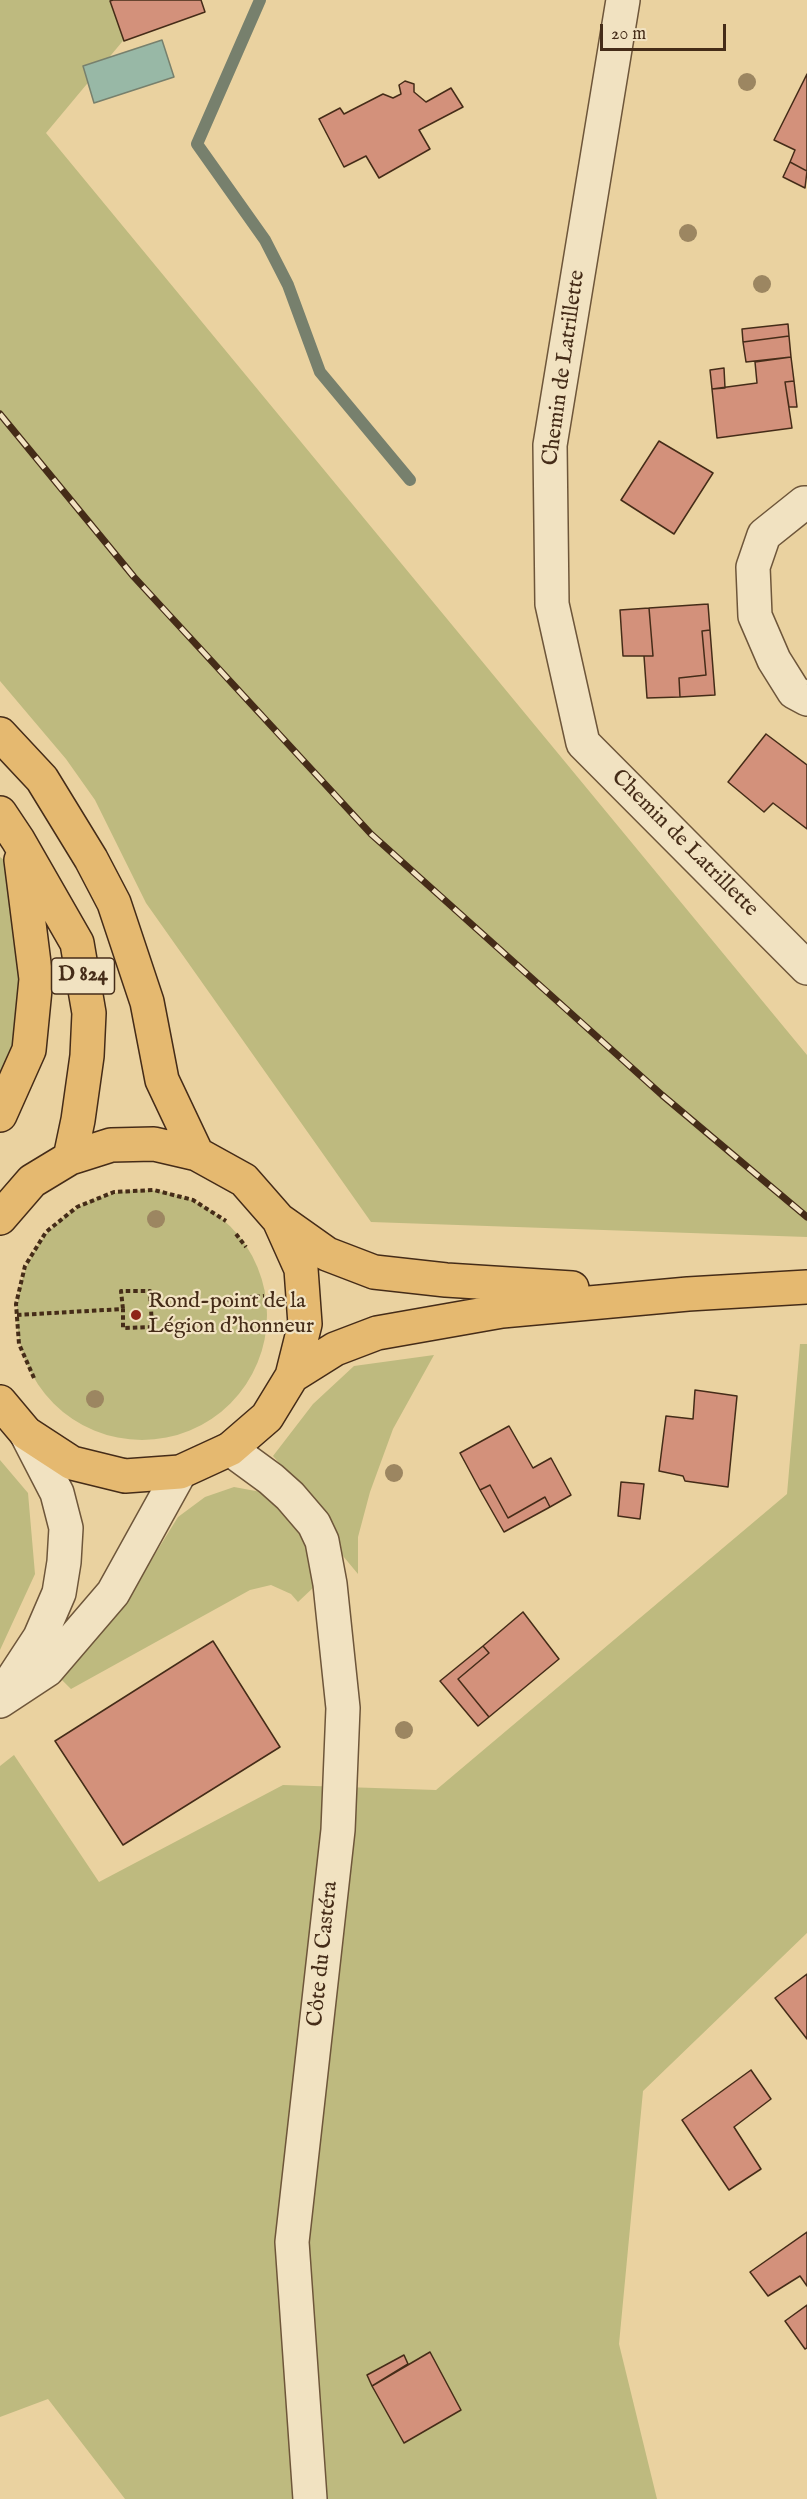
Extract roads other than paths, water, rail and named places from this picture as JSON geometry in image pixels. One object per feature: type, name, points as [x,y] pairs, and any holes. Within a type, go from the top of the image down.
[{"type":"main road","points":[[0,734],[42,779],[86,850],[114,903],[147,1002],[162,1080],[197,1154]]},
{"type":"main road","name":"D 824","points":[[0,813],[77,943],[89,1013],[87,1056],[78,1120],[69,1158]]},
{"type":"main road","name":"D 824","points":[[0,1115],[29,1050],[36,979],[18,840]]},
{"type":"main road","points":[[0,1218],[32,1181],[69,1158],[111,1145],[154,1144],[197,1154],[243,1180],[279,1220],[327,1254],[374,1272],[506,1285],[688,1294]]},
{"type":"main road","points":[[0,1402],[26,1433],[72,1463],[125,1476],[180,1472],[230,1449],[267,1417],[292,1376],[305,1324],[301,1269],[279,1220]]},
{"type":"main road","points":[[292,1376],[336,1349],[377,1333],[502,1311],[688,1294],[807,1287]]},
{"type":"street","name":"Chemin de Latrillette","points":[[623,0],[550,445],[552,604],[584,743],[807,968]]},
{"type":"street","points":[[807,503],[764,535],[753,567],[755,616],[774,660],[794,692],[807,699]]},
{"type":"street","points":[[0,1700],[40,1636],[59,1593],[64,1562],[66,1528],[57,1492],[26,1433]]},
{"type":"street","name":"Côte du Castéra","points":[[230,1449],[290,1496],[314,1524],[322,1541],[330,1584],[342,1708],[338,1830],[292,2242],[310,2499]]},
{"type":"street","points":[[0,1700],[47,1670],[113,1593],[180,1472]]},
{"type":"waterway","points":[[260,0],[197,144],[265,240],[288,285],[320,372],[410,480]]},
{"type":"railway","points":[[0,414],[134,577],[371,834],[662,1095],[807,1217]]},
{"type":"place","name":"Rond-point de la Légion d'honneur","points":[[136,1315]]}]
